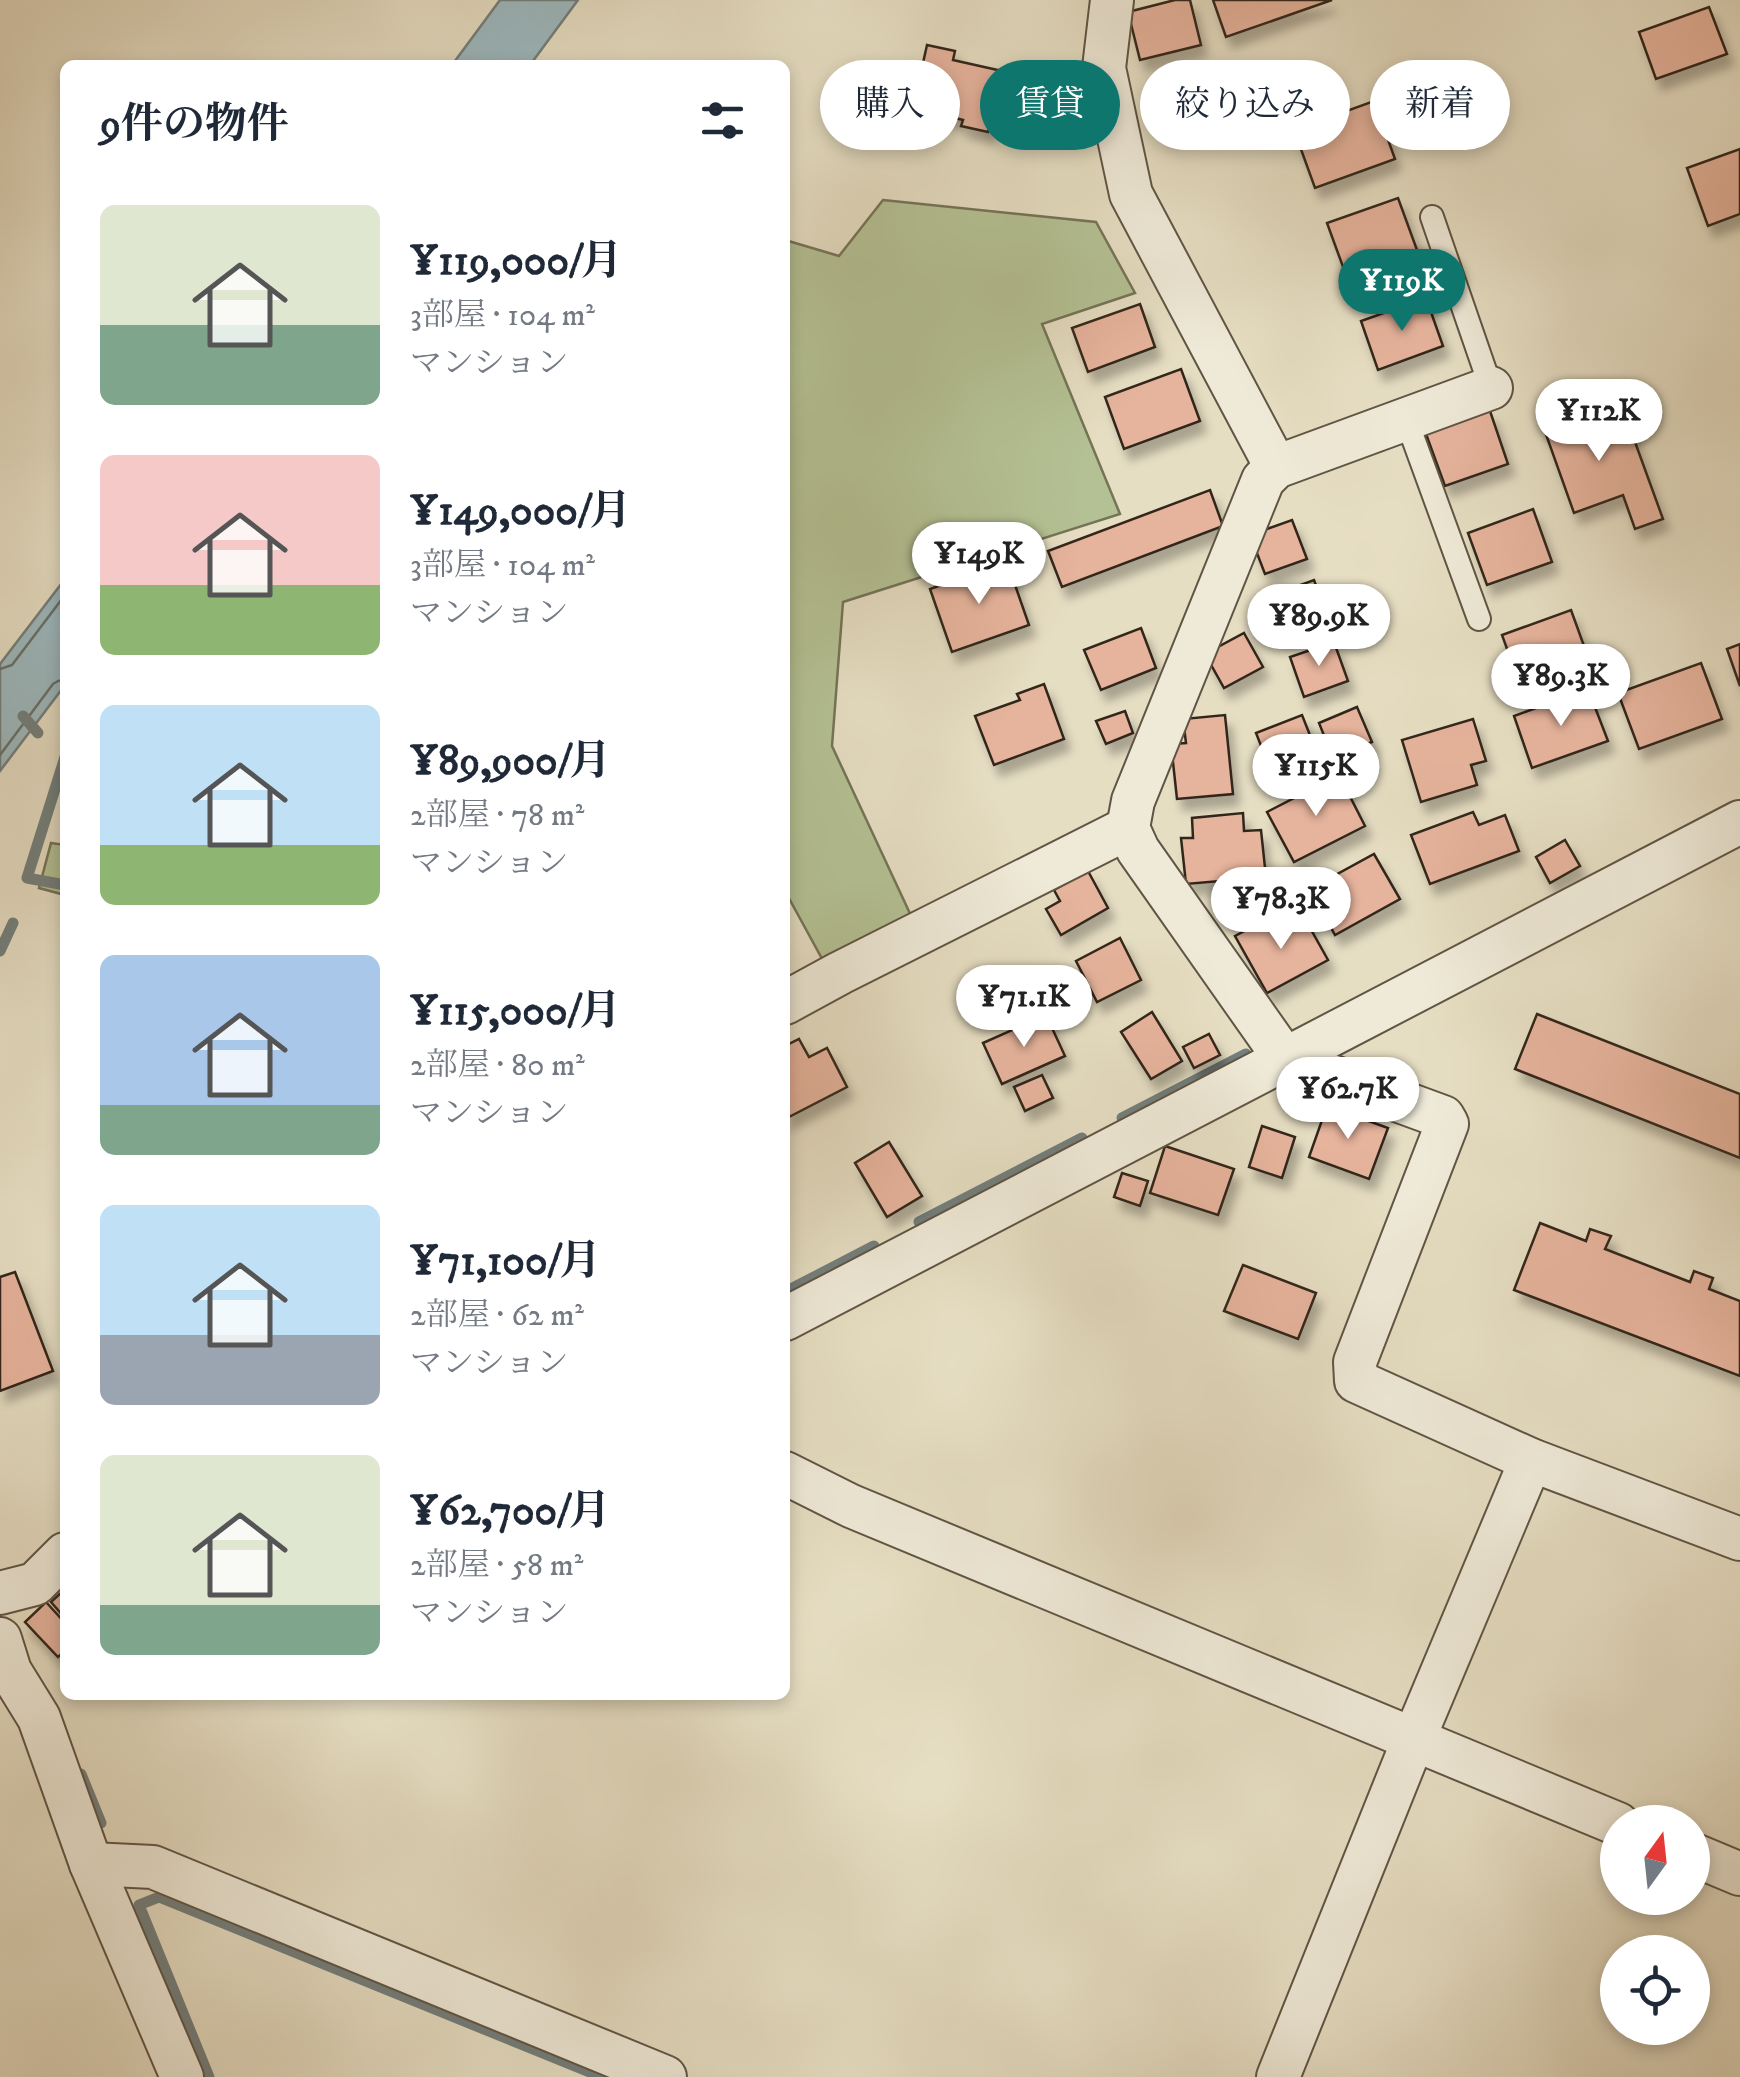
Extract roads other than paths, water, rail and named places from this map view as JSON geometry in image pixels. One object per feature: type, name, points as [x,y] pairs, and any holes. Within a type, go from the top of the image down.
[{"type":"street","points":[[1112,0],[1104,68],[1131,194],[1276,467]]},
{"type":"street","points":[[1491,388],[1276,467],[1263,480],[1133,801],[1128,828],[1138,850],[1286,1060],[1444,1117],[1447,1124],[1356,1362],[1356,1380],[1531,1460],[1740,1539]]},
{"type":"street","points":[[790,1316],[1740,822]]},
{"type":"street","points":[[790,1000],[1128,828]]},
{"type":"street","points":[[1278,2077],[1531,1460]]},
{"type":"street","points":[[790,1476],[850,1506],[1600,1817]]},
{"type":"street","points":[[0,1593],[34,1584],[60,1559]]},
{"type":"street","points":[[0,1639],[10,1671],[52,1706],[91,1864],[182,2077]]},
{"type":"street","points":[[1710,1862],[1740,1874]]},
{"type":"street","points":[[91,1864],[152,1867],[665,2077]]},
{"type":"lane","points":[[1432,217],[1491,388]]},
{"type":"lane","points":[[1406,419],[1478,619]]},
{"type":"water","points":[[500,0],[578,0],[534,60],[456,60]]},
{"type":"water","points":[[60,586],[60,692],[0,771],[0,664]]},
{"type":"waterway","points":[[23,716],[38,733]]},
{"type":"waterway","points":[[60,773],[27,878],[60,884]]},
{"type":"waterway","points":[[0,951],[13,923]]},
{"type":"waterway","points":[[1122,1118],[1246,1054]]},
{"type":"waterway","points":[[919,1222],[1082,1138]]},
{"type":"waterway","points":[[790,1289],[874,1246]]},
{"type":"waterway","points":[[81,1774],[101,1823]]},
{"type":"waterway","points":[[209,2077],[139,1905],[159,1897],[602,2077]]}]
